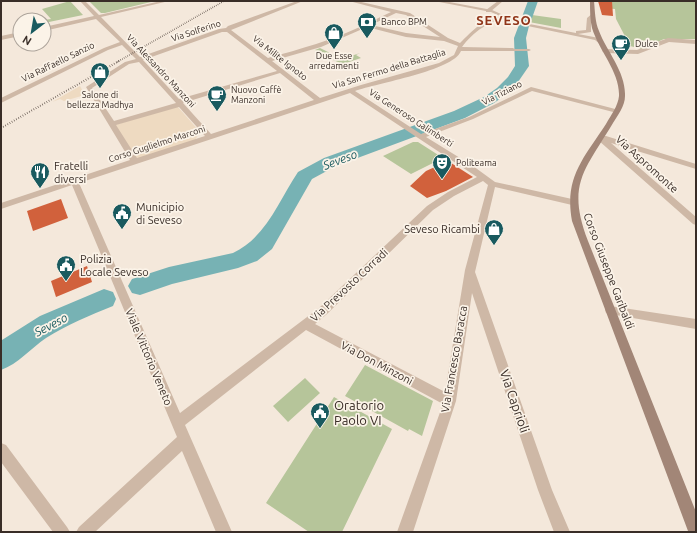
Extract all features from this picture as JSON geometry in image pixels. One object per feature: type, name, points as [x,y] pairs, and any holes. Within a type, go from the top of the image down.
[{"type":"main road","name":"Corso Giuseppe Garibaldi","points":[[592,1],[594,26],[621,89],[622,96],[617,111],[601,138],[584,162],[576,181],[572,202],[578,228],[696,531]]},
{"type":"street","name":"Via Alessandro Manzoni","points":[[82,1],[210,137]]},
{"type":"street","points":[[52,27],[166,1]]},
{"type":"street","name":"Via Solferino","points":[[112,124],[89,86],[127,64],[221,30],[228,30],[230,27],[301,1]]},
{"type":"street","points":[[351,1],[394,9],[412,16],[448,40]]},
{"type":"street","points":[[436,1],[488,10],[524,23]]},
{"type":"street","points":[[488,10],[501,1]]},
{"type":"street","points":[[268,60],[319,46],[345,36],[394,9]]},
{"type":"street","points":[[492,21],[498,14],[495,12]]},
{"type":"street","points":[[585,34],[589,30],[589,18],[593,14]]},
{"type":"street","points":[[492,21],[508,18]]},
{"type":"street","points":[[492,21],[524,23],[585,34],[594,37],[601,43],[638,52],[668,40],[696,42]]},
{"type":"street","name":"Via San Fermo della Battaglia","points":[[320,101],[350,90],[445,62],[456,56],[462,45],[485,24],[492,21]]},
{"type":"street","points":[[364,25],[406,35],[448,40],[462,45],[529,50]]},
{"type":"street","name":"Via Milite Ignoto","points":[[228,30],[320,101]]},
{"type":"street","points":[[1,38],[12,36]]},
{"type":"street","name":"Via Raffaello Sanzio","points":[[1,101],[106,48],[123,43]]},
{"type":"street","points":[[135,162],[112,124],[282,71]]},
{"type":"street","name":"Via Tiziano","points":[[418,136],[471,118],[531,89],[617,111]]},
{"type":"street","name":"Via Generoso Galimberti","points":[[350,90],[418,136],[470,167],[482,178],[492,184],[572,202]]},
{"type":"street","name":"Corso Guglielmo Marconi","points":[[1,206],[320,101]]},
{"type":"street","points":[[601,138],[696,167]]},
{"type":"street","name":"Via Aspromonte","points":[[601,138],[696,222]]},
{"type":"street","name":"Via Prevosto Corradi","points":[[178,422],[335,300],[430,208],[451,194],[482,178]]},
{"type":"street","name":"Viale Vittorio Veneto","points":[[75,182],[224,532]]},
{"type":"street","name":"Via Francesco Baracca","points":[[405,532],[450,401],[470,270],[492,184]]},
{"type":"street","name":"Via Caprioli","points":[[470,270],[562,532]]},
{"type":"street","points":[[610,310],[696,324]]},
{"type":"street","name":"Via Don Minzoni","points":[[305,324],[450,401]]},
{"type":"street","points":[[84,532],[185,439]]},
{"type":"street","points":[[1,450],[62,532]]},
{"type":"green space","points":[[70,1],[83,15],[52,21],[52,12],[45,12],[42,9]]},
{"type":"green space","points":[[89,1],[149,1],[151,2],[101,13]]},
{"type":"green space","points":[[612,1],[696,1],[696,39],[664,39],[642,49],[630,46],[616,19],[615,9],[600,8]]},
{"type":"green space","points":[[532,15],[561,19],[561,28],[529,22]]},
{"type":"green space","points":[[320,48],[342,59],[360,53],[356,55],[361,58],[343,64],[333,60],[336,58],[315,50]]},
{"type":"green space","points":[[413,142],[418,142],[443,158],[411,174],[383,156]]},
{"type":"green space","points":[[365,365],[433,401],[422,436],[409,429],[408,431],[345,396]]},
{"type":"green space","points":[[305,378],[320,393],[288,422],[273,406]]},
{"type":"green space","points":[[334,397],[392,429],[342,532],[309,532],[266,503]]},
{"type":"shaded area","points":[[80,86],[85,95],[64,101],[60,99],[52,102]]},
{"type":"shaded area","points":[[177,106],[200,132],[195,140],[137,159],[115,125]]},
{"type":"building","points":[[598,1],[612,1],[613,16],[602,15]]},
{"type":"building","name":"Politeama","points":[[448,161],[473,177],[446,191],[427,198],[410,186],[426,171]]},
{"type":"building","points":[[61,199],[68,218],[33,231],[27,211]]},
{"type":"building","points":[[87,266],[92,282],[56,297],[51,281]]},
{"type":"waterway","name":"Seveso","points":[[525,21],[533,1]]},
{"type":"waterway","name":"Seveso","points":[[140,286],[169,276],[238,260],[249,255],[264,243],[305,176],[310,172],[330,162],[460,115],[489,100],[502,91],[522,66],[520,38],[523,26]]},
{"type":"waterway","name":"Seveso","points":[[1,358],[36,331],[63,316],[104,299]]},
{"type":"railway","points":[[117,62],[224,1]]},
{"type":"railway","points":[[1,128],[119,61]]},
{"type":"place","name":"Banco BPM","points":[[367,39]]},
{"type":"place","name":"Due Esse arredamenti","points":[[334,50]]},
{"type":"place","name":"Dulce","points":[[621,61]]},
{"type":"place","name":"Salone di bellezza Madhya","points":[[100,89]]},
{"type":"place","name":"Nuovo Caffè Manzoni","points":[[217,112]]},
{"type":"place","name":"Politeama","points":[[442,180]]},
{"type":"place","name":"Fratelli diversi","points":[[40,189]]},
{"type":"place","name":"Municipio di Seveso","points":[[122,230]]},
{"type":"place","name":"Seveso Ricambi","points":[[494,246]]},
{"type":"place","name":"Polizia Locale Seveso","points":[[66,282]]},
{"type":"place","name":"Oratorio Paolo VI","points":[[320,429]]},
{"type":"district","name":"SEVESO","points":[[504,20]]}]
